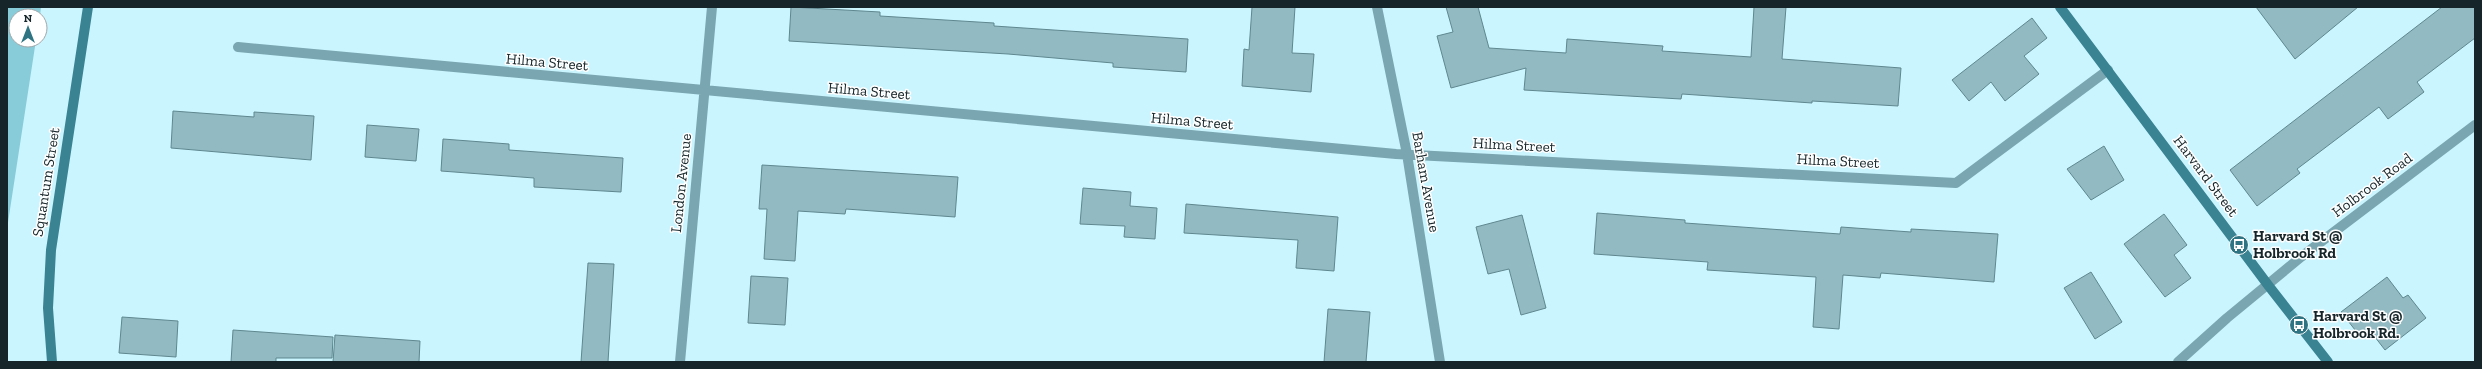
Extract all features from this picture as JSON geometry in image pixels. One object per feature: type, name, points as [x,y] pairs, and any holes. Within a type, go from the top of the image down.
[{"type":"street","name":"Squantum Street","points":[[52,362],[48,308],[51,250],[88,7]]},
{"type":"street","name":"London Avenue","points":[[680,362],[712,7]]},
{"type":"street","name":"Barham Avenue","points":[[1377,7],[1407,154],[1440,362]]},
{"type":"street","name":"Harvard Street","points":[[2060,7],[2268,285],[2328,362]]},
{"type":"street","name":"Hilma Street","points":[[238,47],[705,92],[1407,154],[1956,182],[2108,70]]},
{"type":"street","name":"Holbrook Road","points":[[2178,362],[2268,285],[2475,125]]},
{"type":"shaded area","points":[[7,7],[41,7],[8,8],[8,48],[35,48],[7,229]]},
{"type":"building","points":[[791,7],[880,12],[880,16],[994,23],[994,26],[1188,39],[1186,72],[1113,67],[1113,63],[1008,54],[789,41]]},
{"type":"building","points":[[1252,7],[1295,7],[1292,53],[1314,54],[1311,92],[1242,86],[1244,49],[1249,50]]},
{"type":"building","points":[[1446,7],[1478,7],[1489,48],[1566,53],[1567,39],[1663,46],[1662,51],[1751,57],[1754,7],[1786,7],[1782,59],[1901,68],[1898,106],[1812,101],[1812,103],[1682,94],[1681,99],[1524,90],[1526,68],[1451,88],[1437,36],[1453,32]]},
{"type":"building","points":[[2256,7],[2358,7],[2295,59]]},
{"type":"building","points":[[2442,7],[2475,7],[2475,38],[2417,82],[2424,92],[2388,119],[2379,107],[2297,169],[2300,173],[2257,206],[2230,170]]},
{"type":"building","points":[[2032,18],[2047,38],[2024,56],[2039,74],[2005,101],[1991,82],[1969,101],[1952,80]]},
{"type":"building","points":[[173,111],[254,117],[254,112],[314,116],[311,160],[171,148]]},
{"type":"building","points":[[367,125],[419,129],[416,161],[365,157]]},
{"type":"building","points":[[443,139],[509,144],[509,150],[623,158],[621,192],[534,187],[534,178],[441,171]]},
{"type":"building","points":[[2104,146],[2124,180],[2091,200],[2067,169]]},
{"type":"building","points":[[762,165],[958,177],[955,217],[846,209],[845,214],[798,211],[795,261],[764,259],[767,209],[759,209]]},
{"type":"building","points":[[1083,188],[1131,192],[1130,206],[1157,208],[1155,239],[1124,237],[1125,226],[1080,224]]},
{"type":"building","points":[[1186,204],[1338,217],[1334,271],[1296,268],[1298,240],[1184,233]]},
{"type":"building","points":[[1597,213],[1685,220],[1685,223],[1840,234],[1841,227],[1911,232],[1911,229],[1998,234],[1994,282],[1881,273],[1880,278],[1843,275],[1839,329],[1813,327],[1816,277],[1707,270],[1708,262],[1594,254]]},
{"type":"building","points":[[2164,214],[2187,245],[2174,255],[2191,278],[2165,297],[2124,244]]},
{"type":"building","points":[[1522,215],[1546,308],[1521,315],[1509,269],[1488,274],[1476,227]]},
{"type":"building","points":[[588,263],[614,264],[608,362],[581,362]]},
{"type":"building","points":[[2091,272],[2122,322],[2095,339],[2064,288]]},
{"type":"building","points":[[751,276],[788,278],[785,325],[748,323]]},
{"type":"building","points":[[2387,277],[2403,298],[2408,295],[2426,318],[2385,350],[2368,328],[2359,335],[2341,312]]},
{"type":"building","points":[[1328,309],[1370,312],[1366,362],[1324,362]]},
{"type":"building","points":[[122,317],[178,321],[176,357],[119,353]]},
{"type":"building","points":[[233,330],[333,337],[332,358],[276,358],[276,362],[231,362]]},
{"type":"building","points":[[335,335],[420,341],[419,362],[333,362]]},
{"type":"place","name":"Harvard St @ Holbrook Rd","points":[[2239,245]]},
{"type":"place","name":"Harvard St @ Holbrook Rd.","points":[[2299,325]]}]
